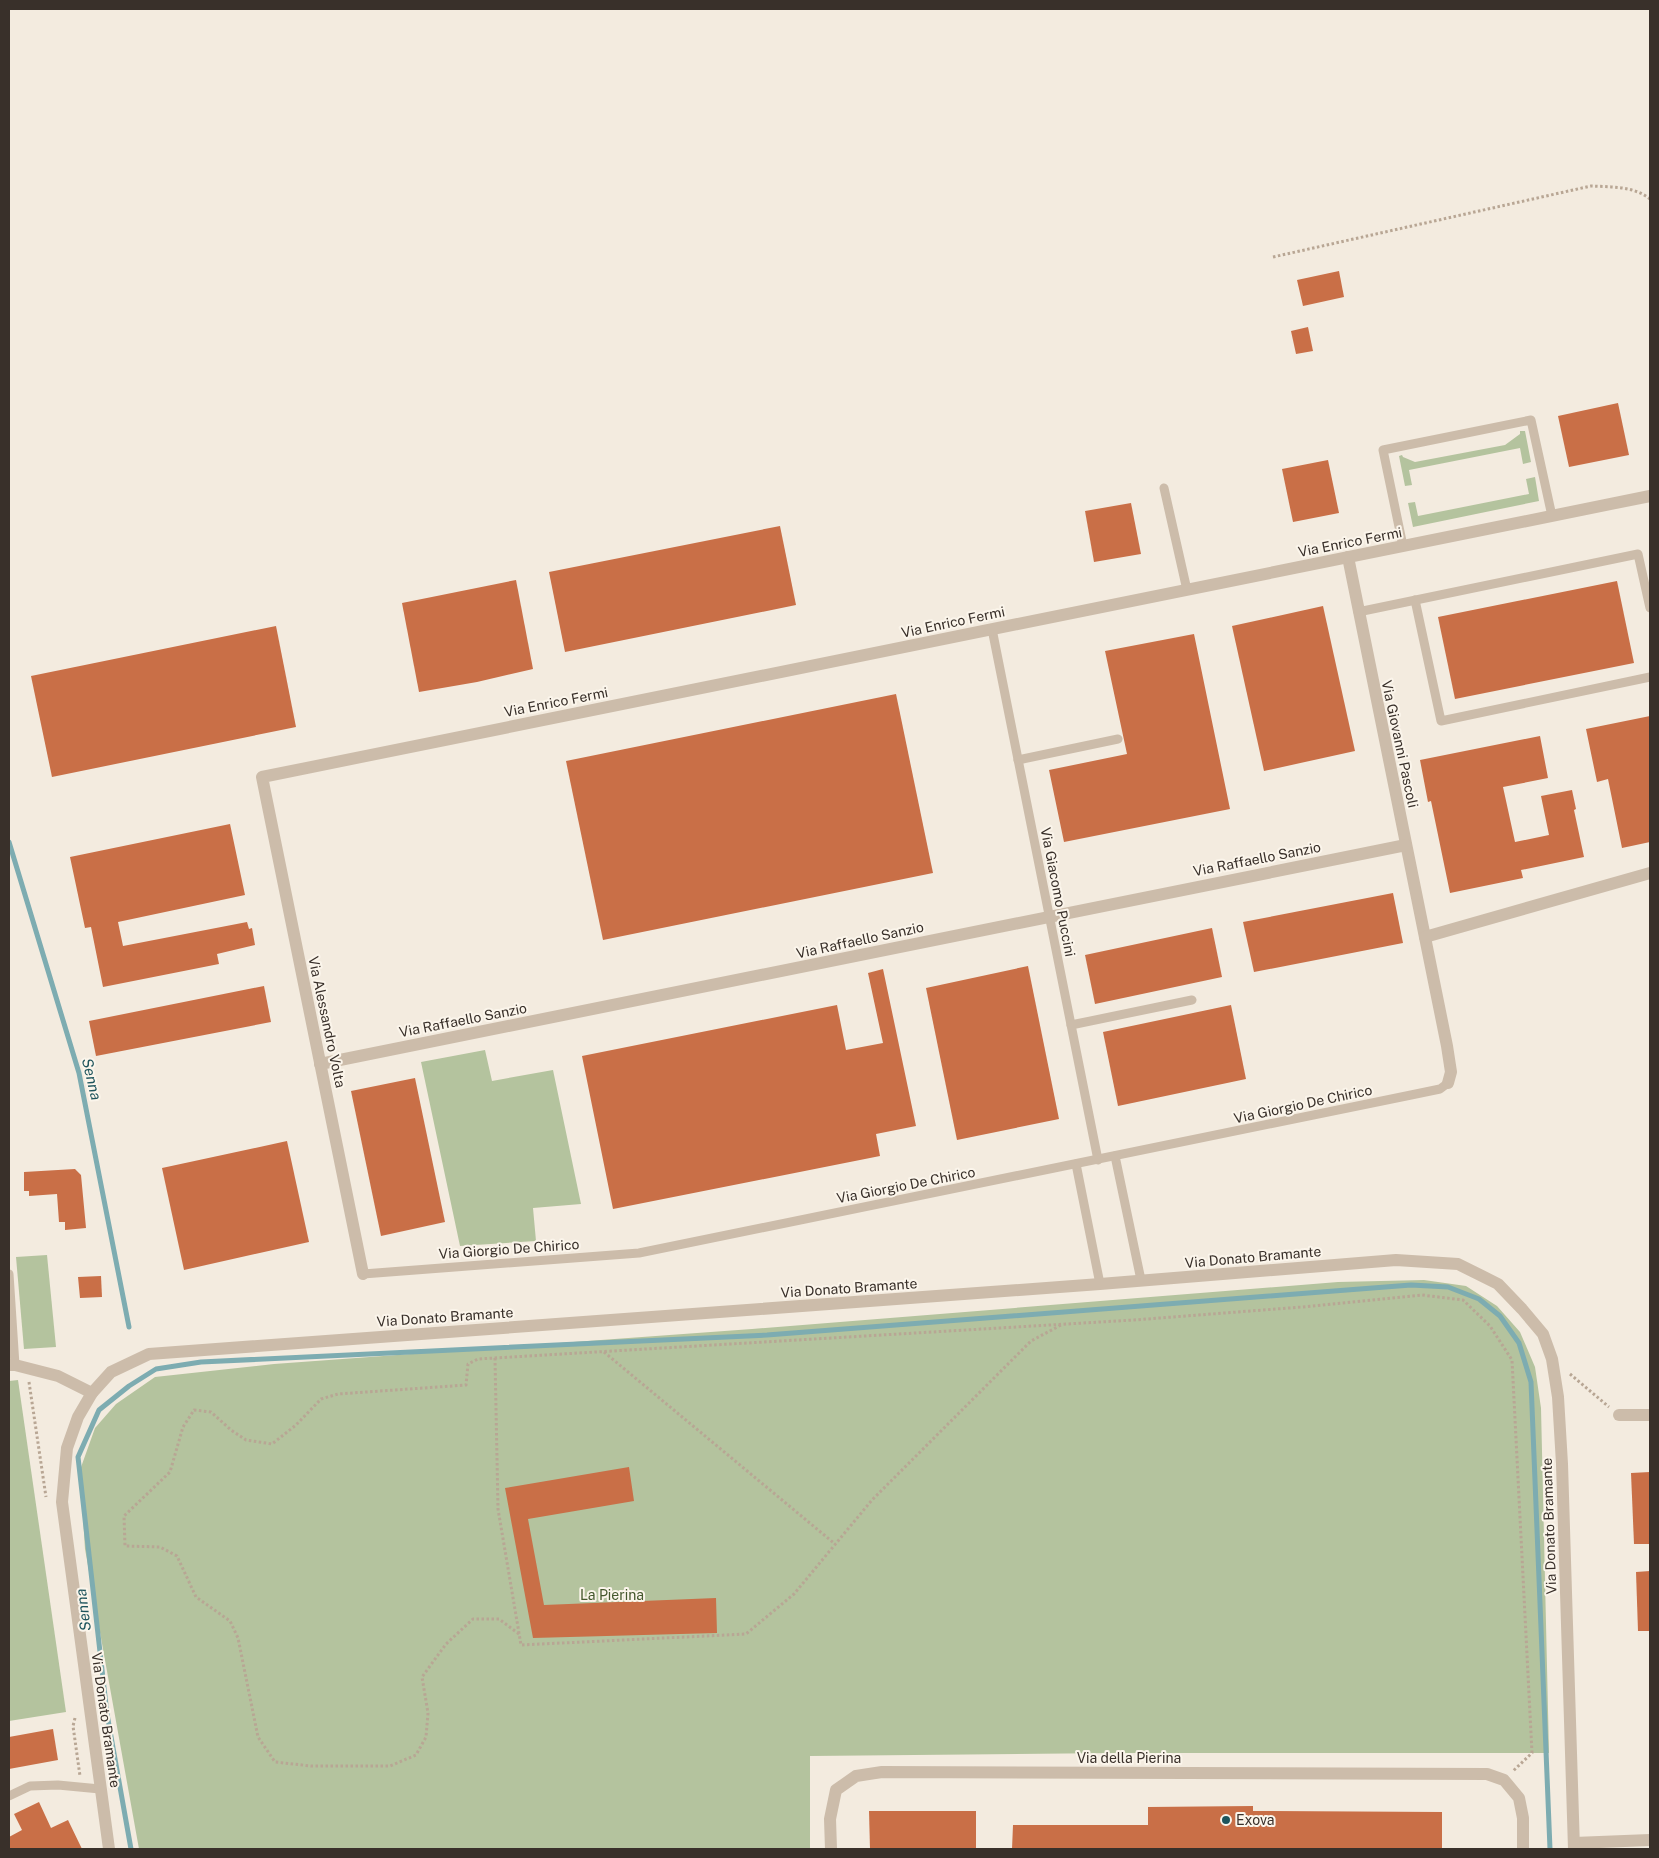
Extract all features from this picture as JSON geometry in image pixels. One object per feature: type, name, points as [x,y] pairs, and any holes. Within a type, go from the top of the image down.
[{"type":"street","name":"Via Enrico Fermi","points":[[262,777],[1650,496]]},
{"type":"street","name":"Via Giovanni Pascoli","points":[[1348,557],[1447,1046],[1450,1072],[1448,1083]]},
{"type":"street","name":"Via Alessandro Volta","points":[[262,777],[363,1274]]},
{"type":"street","name":"Via Raffaello Sanzio","points":[[320,1064],[1406,845]]},
{"type":"street","points":[[1425,937],[1650,873]]},
{"type":"street","name":"Via Donato Bramante","points":[[109,1849],[62,1502],[67,1448],[78,1417],[92,1393],[111,1372],[149,1354],[1100,1284],[1396,1260],[1458,1264],[1498,1284],[1543,1334],[1552,1359],[1558,1396],[1562,1464],[1574,1846]]},
{"type":"street","points":[[12,1365],[58,1376],[92,1393]]},
{"type":"street","points":[[1619,1415],[1650,1414]]},
{"type":"street","name":"Via della Pierina","points":[[831,1849],[830,1819],[836,1790],[856,1776],[882,1772],[1487,1774],[1504,1780]]},
{"type":"street","points":[[1504,1780],[1519,1798],[1523,1818],[1523,1849]]},
{"type":"street","points":[[1574,1846],[1650,1840]]},
{"type":"lane","points":[[1403,546],[1383,450],[1531,420],[1552,516]]},
{"type":"lane","points":[[1164,488],[1187,590]]},
{"type":"lane","points":[[1358,612],[1638,554],[1650,608]]},
{"type":"lane","points":[[1415,600],[1441,721],[1650,677]]},
{"type":"lane","name":"Via Giacomo Puccini","points":[[992,629],[1098,1160]]},
{"type":"lane","points":[[1018,760],[1118,739]]},
{"type":"lane","points":[[1071,1025],[1192,1000]]},
{"type":"lane","name":"Via Giorgio De Chirico","points":[[363,1274],[639,1253],[1440,1089],[1448,1083]]},
{"type":"lane","points":[[1115,1156],[1140,1280]]},
{"type":"lane","points":[[1076,1164],[1100,1284]]},
{"type":"lane","points":[[9,1274],[12,1365]]},
{"type":"lane","points":[[9,1796],[30,1786],[58,1785],[100,1788]]},
{"type":"path","points":[[1273,257],[1591,186],[1620,188],[1641,193],[1650,199]]},
{"type":"path","points":[[519,1634],[499,1620],[472,1619],[446,1644],[422,1677],[428,1713],[426,1737],[416,1755],[390,1766],[311,1766],[275,1762],[258,1737],[238,1638],[230,1621],[196,1597],[177,1556],[160,1547],[126,1546],[124,1516],[170,1472],[183,1427],[194,1410],[211,1412],[230,1430],[246,1440],[272,1444],[296,1425],[321,1400],[338,1394],[466,1384],[468,1364],[478,1359],[1302,1308],[1422,1294],[1463,1300],[1490,1326],[1512,1360],[1532,1753],[1504,1780]]},
{"type":"path","points":[[496,1358],[498,1509],[521,1645],[746,1634],[794,1594],[872,1500],[1031,1341],[1062,1324]]},
{"type":"path","points":[[604,1352],[835,1544]]},
{"type":"path","points":[[1552,1359],[1619,1415]]},
{"type":"green space","points":[[1520,431],[1525,431],[1531,462],[1523,464],[1520,448],[1409,470],[1412,485],[1405,486],[1399,456],[1402,455],[1415,462],[1505,445],[1520,434]]},
{"type":"green space","points":[[1535,477],[1539,501],[1413,527],[1408,503],[1415,502],[1418,516],[1529,494],[1526,479]]},
{"type":"green space","points":[[485,1050],[492,1081],[553,1070],[581,1204],[533,1208],[536,1241],[460,1246],[421,1062]]},
{"type":"green space","points":[[47,1255],[56,1347],[24,1349],[16,1257]]},
{"type":"green space","name":"La Pierina","points":[[1424,1280],[1466,1286],[1497,1306],[1520,1332],[1535,1367],[1541,1408],[1549,1753],[1115,1753],[810,1756],[810,1849],[139,1849],[85,1549],[80,1470],[95,1428],[116,1404],[155,1377],[274,1364],[752,1329],[1338,1282]]},
{"type":"green space","points":[[18,1380],[66,1712],[9,1721],[9,1381]]},
{"type":"building","points":[[1339,271],[1344,297],[1303,306],[1297,280]]},
{"type":"building","points":[[1308,327],[1313,351],[1296,354],[1291,331]]},
{"type":"building","points":[[1618,403],[1629,455],[1569,467],[1558,416]]},
{"type":"building","points":[[1328,460],[1339,513],[1293,522],[1282,469]]},
{"type":"building","points":[[1131,503],[1141,554],[1094,562],[1085,511]]},
{"type":"building","points":[[780,526],[796,605],[565,652],[549,572]]},
{"type":"building","points":[[516,580],[533,669],[477,682],[419,692],[402,603]]},
{"type":"building","points":[[1617,581],[1634,663],[1455,699],[1438,617]]},
{"type":"building","points":[[1323,606],[1355,751],[1264,771],[1232,626]]},
{"type":"building","points":[[276,626],[296,727],[52,777],[31,676]]},
{"type":"building","points":[[1194,634],[1230,809],[1064,842],[1049,770],[1127,754],[1105,651]]},
{"type":"building","points":[[896,694],[933,873],[603,940],[566,761]]},
{"type":"building","points":[[1650,716],[1650,842],[1622,848],[1608,779],[1597,782],[1586,729]]},
{"type":"building","points":[[1540,736],[1548,778],[1503,787],[1515,842],[1549,835],[1541,796],[1572,790],[1576,809],[1574,810],[1584,857],[1521,870],[1523,878],[1450,893],[1431,801],[1428,802],[1420,760]]},
{"type":"building","points":[[230,824],[245,895],[118,922],[123,946],[247,922],[249,929],[252,928],[255,945],[217,954],[219,964],[103,987],[91,927],[85,928],[70,857]]},
{"type":"building","points":[[1393,893],[1403,943],[1254,972],[1243,922]]},
{"type":"building","points":[[1212,928],[1222,977],[1095,1004],[1085,955]]},
{"type":"building","points":[[1028,966],[1059,1119],[957,1140],[926,988]]},
{"type":"building","points":[[883,969],[916,1126],[876,1134],[880,1156],[613,1209],[582,1056],[837,1005],[846,1050],[883,1043],[868,973]]},
{"type":"building","points":[[264,986],[271,1022],[96,1056],[89,1021]]},
{"type":"building","points":[[1231,1005],[1246,1079],[1118,1106],[1103,1032]]},
{"type":"building","points":[[415,1078],[445,1222],[381,1236],[351,1091]]},
{"type":"building","points":[[287,1141],[309,1242],[184,1270],[162,1168]]},
{"type":"building","points":[[75,1169],[81,1175],[86,1228],[65,1230],[65,1222],[59,1222],[57,1194],[29,1196],[29,1191],[24,1191],[24,1172]]},
{"type":"building","points":[[101,1276],[102,1297],[80,1298],[78,1277]]},
{"type":"building","points":[[629,1467],[634,1501],[528,1519],[544,1605],[716,1598],[717,1633],[533,1638],[505,1488]]},
{"type":"building","points":[[1650,1472],[1650,1544],[1634,1544],[1631,1473]]},
{"type":"building","points":[[1650,1571],[1650,1631],[1638,1631],[1636,1572]]},
{"type":"building","points":[[53,1729],[58,1760],[9,1769],[9,1737]]},
{"type":"building","points":[[39,1802],[51,1828],[68,1820],[82,1849],[9,1849],[9,1837],[22,1830],[14,1814]]},
{"type":"building","points":[[1253,1806],[1253,1811],[1442,1812],[1442,1849],[1012,1849],[1013,1825],[1148,1825],[1148,1807]]},
{"type":"building","points":[[869,1811],[976,1811],[976,1849],[870,1849]]},
{"type":"waterway","name":"Senna","points":[[9,842],[79,1073],[129,1327]]},
{"type":"waterway","points":[[131,1849],[107,1714],[78,1457],[99,1410],[129,1386],[156,1369],[201,1362],[767,1335],[1411,1285],[1448,1287],[1479,1299],[1500,1316],[1519,1343],[1531,1382],[1550,1849]]},
{"type":"place","name":"Exova","points":[[1226,1820]]}]
